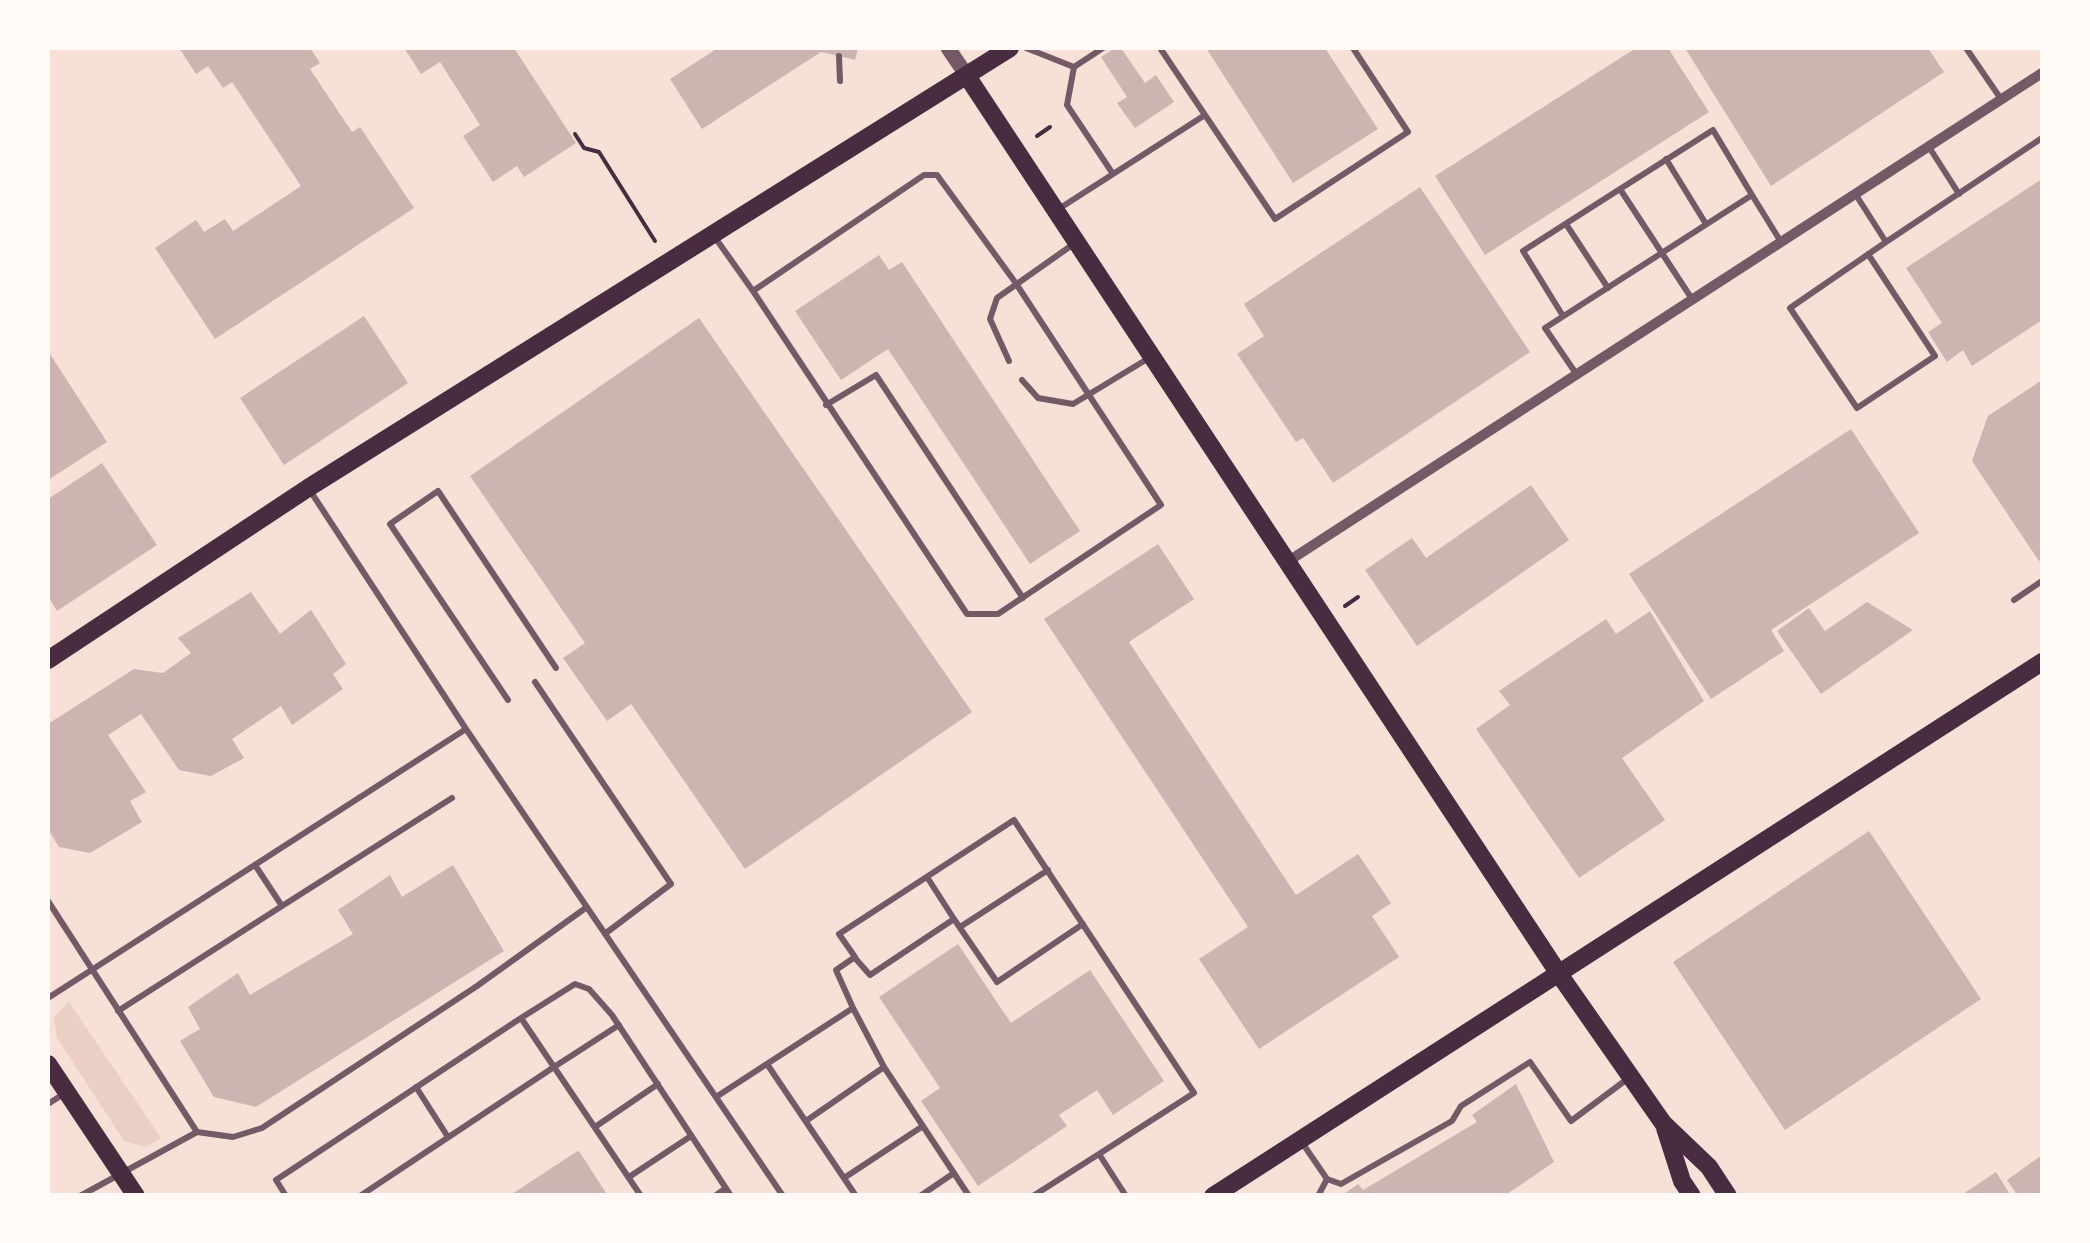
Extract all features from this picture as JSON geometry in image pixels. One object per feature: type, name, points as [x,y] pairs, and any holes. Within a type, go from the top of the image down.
[{"type":"main road","points":[[48,660],[308,488],[1010,48]]},
{"type":"main road","points":[[966,76],[1559,974],[1664,1123],[1708,1167],[1728,1196]]},
{"type":"main road","points":[[1213,1196],[2042,662]]},
{"type":"main road","points":[[48,1064],[136,1196]]},
{"type":"main road","points":[[1664,1123],[1682,1181],[1692,1196]]},
{"type":"street","points":[[948,48],[966,76]]},
{"type":"street","points":[[1287,562],[2042,73]]},
{"type":"lane","points":[[1026,48],[1074,67]]},
{"type":"lane","points":[[1103,48],[1074,67],[1067,105],[1113,174]]},
{"type":"lane","points":[[1160,48],[1275,218],[1408,132],[1353,48]]},
{"type":"lane","points":[[1966,48],[2002,100]]},
{"type":"lane","points":[[838,56],[840,80]]},
{"type":"lane","points":[[1056,210],[1205,115]]},
{"type":"lane","points":[[1563,316],[1523,251],[1712,130],[1781,243]]},
{"type":"lane","points":[[1868,254],[1935,356],[1857,408],[1790,308],[1868,254],[2042,138]]},
{"type":"lane","points":[[1929,147],[1958,194]]},
{"type":"lane","points":[[1666,159],[1706,224]]},
{"type":"lane","points":[[713,235],[754,291],[966,614],[998,614],[1161,505],[1015,282],[947,184],[937,176],[924,175],[754,291]]},
{"type":"lane","points":[[1620,189],[1692,300]]},
{"type":"lane","points":[[1577,376],[1545,328],[1752,195]]},
{"type":"lane","points":[[1856,195],[1886,242]]},
{"type":"lane","points":[[1566,224],[1608,288]]},
{"type":"lane","points":[[1009,361],[990,319],[997,298],[1076,242]]},
{"type":"lane","points":[[1022,380],[1038,398],[1073,404],[1152,357]]},
{"type":"lane","points":[[826,406],[876,375],[1023,598]]},
{"type":"lane","points":[[308,488],[466,730],[783,1196]]},
{"type":"lane","points":[[508,700],[390,524],[438,491],[556,668]]},
{"type":"lane","points":[[2014,600],[2042,581]]},
{"type":"lane","points":[[535,682],[670,884],[606,933]]},
{"type":"lane","points":[[48,998],[466,730]]},
{"type":"lane","points":[[118,1011],[452,798]]},
{"type":"lane","points":[[954,919],[870,975],[840,934],[1014,820],[1194,1093],[1033,1196]]},
{"type":"lane","points":[[255,864],[282,906]]},
{"type":"lane","points":[[960,928],[1048,870]]},
{"type":"lane","points":[[927,877],[996,982],[1082,924]]},
{"type":"lane","points":[[48,901],[197,1132]]},
{"type":"lane","points":[[80,1196],[197,1132],[234,1136],[262,1128],[477,986],[586,907]]},
{"type":"lane","points":[[855,957],[836,970],[853,1008],[884,1067],[969,1196]]},
{"type":"lane","points":[[286,1196],[276,1180],[575,984],[589,989],[619,1025],[658,1084],[728,1192],[715,1196]]},
{"type":"lane","points":[[716,1097],[853,1008]]},
{"type":"lane","points":[[521,1018],[641,1196]]},
{"type":"lane","points":[[360,1196],[619,1025]]},
{"type":"lane","points":[[1300,1140],[1327,1179],[1341,1184],[1452,1121],[1461,1106],[1530,1062],[1571,1121],[1631,1076]]},
{"type":"lane","points":[[767,1064],[856,1196]]},
{"type":"lane","points":[[806,1121],[884,1067]]},
{"type":"lane","points":[[595,1127],[658,1084]]},
{"type":"lane","points":[[416,1087],[448,1137]]},
{"type":"lane","points":[[48,1104],[66,1092]]},
{"type":"lane","points":[[844,1178],[923,1126]]},
{"type":"lane","points":[[628,1177],[692,1136]]},
{"type":"lane","points":[[1099,1154],[1126,1196]]},
{"type":"lane","points":[[920,1196],[954,1173]]},
{"type":"lane","points":[[1318,1196],[1327,1179]]},
{"type":"path","points":[[1037,136],[1050,127]]},
{"type":"path","points":[[574,134],[584,148],[599,152],[655,241]]},
{"type":"path","points":[[1345,606],[1358,598]]},
{"type":"shaded area","points":[[69,1002],[161,1138],[146,1147],[124,1141],[57,1038],[54,1017]]},
{"type":"building","points":[[179,48],[310,48],[320,63],[310,69],[352,132],[360,127],[414,208],[215,339],[155,248],[196,220],[204,232],[225,219],[233,231],[301,186],[232,82],[223,88],[208,66],[196,74]]},
{"type":"building","points":[[404,48],[514,48],[576,143],[524,177],[517,166],[493,182],[463,136],[480,125],[440,62],[421,74]]},
{"type":"building","points":[[718,48],[858,48],[855,60],[821,52],[702,129],[670,79]]},
{"type":"building","points":[[1121,48],[1145,83],[1156,75],[1174,102],[1135,128],[1117,103],[1127,97],[1101,57]]},
{"type":"building","points":[[1206,48],[1325,48],[1378,129],[1293,183]]},
{"type":"building","points":[[1636,48],[1668,48],[1709,112],[1485,255],[1435,176]]},
{"type":"building","points":[[1685,48],[1928,48],[1944,72],[1771,186]]},
{"type":"building","points":[[2042,179],[2042,320],[1972,366],[1963,350],[1947,362],[1928,332],[1942,323],[1906,268]]},
{"type":"building","points":[[1420,187],[1530,352],[1333,483],[1303,438],[1296,442],[1237,354],[1264,336],[1244,304]]},
{"type":"building","points":[[879,255],[889,270],[902,262],[1080,531],[1030,564],[888,349],[841,380],[795,311]]},
{"type":"building","points":[[364,316],[408,383],[284,465],[240,398]]},
{"type":"building","points":[[699,318],[972,712],[745,869],[631,704],[607,721],[563,658],[585,643],[470,476]]},
{"type":"building","points":[[48,351],[107,442],[48,480]]},
{"type":"building","points":[[2042,380],[2039,561],[1972,461],[1988,416]]},
{"type":"building","points":[[1851,429],[1919,533],[1771,630],[1784,651],[1711,699],[1629,574]]},
{"type":"building","points":[[102,463],[157,545],[57,611],[48,596],[48,499]]},
{"type":"building","points":[[1531,485],[1569,540],[1417,646],[1365,570],[1412,538],[1426,558]]},
{"type":"building","points":[[1158,544],[1194,599],[1129,642],[1296,895],[1358,854],[1391,903],[1372,916],[1399,957],[1259,1049],[1199,959],[1248,927],[1044,619]]},
{"type":"building","points":[[251,592],[280,634],[311,610],[346,664],[333,674],[343,689],[292,725],[281,706],[232,739],[244,758],[211,776],[179,770],[141,714],[108,735],[146,792],[130,801],[142,822],[90,853],[59,847],[48,829],[48,724],[134,669],[163,673],[191,653],[178,638]]},
{"type":"building","points":[[1867,602],[1913,630],[1821,694],[1777,631],[1809,608],[1825,631]]},
{"type":"building","points":[[1650,611],[1704,701],[1622,758],[1665,820],[1579,878],[1476,729],[1510,705],[1499,691],[1606,619],[1616,634]]},
{"type":"building","points":[[1869,831],[1981,999],[1785,1130],[1673,962]]},
{"type":"building","points":[[453,865],[504,951],[256,1107],[214,1097],[180,1041],[200,1029],[188,1007],[238,973],[250,995],[353,934],[338,910],[390,875],[402,897]]},
{"type":"building","points":[[958,944],[1011,1023],[1090,970],[1164,1081],[1113,1115],[1097,1090],[1059,1115],[1067,1126],[978,1186],[921,1101],[940,1088],[879,997]]},
{"type":"building","points":[[1516,1084],[1554,1162],[1504,1196],[1341,1196],[1358,1184],[1363,1190],[1477,1122],[1472,1115]]},
{"type":"building","points":[[579,1151],[608,1196],[509,1196],[576,1152]]},
{"type":"building","points":[[2042,1155],[2042,1196],[2018,1196],[2007,1180]]},
{"type":"building","points":[[1996,1172],[2011,1196],[1960,1196]]}]
